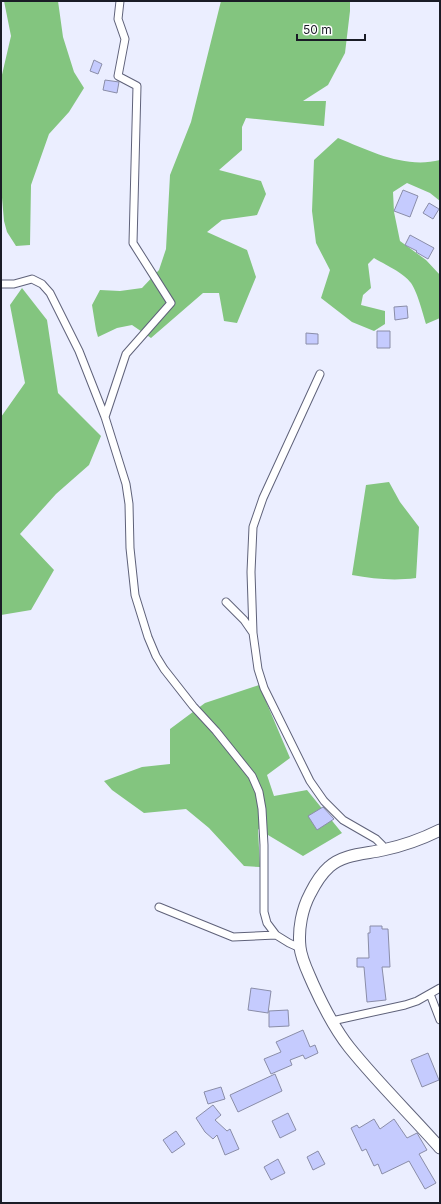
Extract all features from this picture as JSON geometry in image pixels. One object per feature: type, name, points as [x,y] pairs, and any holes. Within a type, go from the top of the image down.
[{"type":"main road","points":[[440,830],[420,839],[384,850],[340,859],[328,867],[315,883],[306,902],[301,918],[300,948],[307,970],[332,1021],[348,1046],[440,1148]]},
{"type":"street","points":[[105,417],[126,354],[171,303],[133,242],[137,86],[118,76],[125,39],[118,19],[120,1]]},
{"type":"street","points":[[1,284],[14,284],[32,279],[42,284],[50,293],[79,351],[105,417],[127,491],[132,570],[135,595],[141,618],[156,656],[164,669],[252,776],[259,792],[262,809],[264,844],[264,912],[267,923],[276,935],[300,948]]},
{"type":"street","points":[[320,374],[263,498],[253,527],[251,572],[253,633],[258,669],[264,688],[310,781],[324,801],[343,820],[376,839],[382,845],[384,850]]},
{"type":"street","points":[[226,602],[244,620],[253,633]]},
{"type":"street","points":[[159,906],[233,937],[276,935]]},
{"type":"street","points":[[332,1021],[405,1005],[440,988]]},
{"type":"street","points":[[430,994],[440,1020]]},
{"type":"green space","points":[[4,1],[58,1],[63,37],[74,72],[84,88],[69,112],[49,134],[31,185],[30,245],[16,246],[7,232],[4,221],[1,186],[1,79],[11,36]]},
{"type":"green space","points":[[221,1],[350,1],[345,53],[328,85],[303,101],[326,101],[324,126],[246,118],[242,127],[242,150],[219,170],[261,181],[266,194],[257,215],[222,220],[207,232],[247,250],[256,277],[237,323],[224,321],[219,293],[203,293],[151,338],[132,325],[117,328],[98,337],[92,305],[100,290],[120,291],[142,288],[159,270],[166,249],[170,175],[191,122]]},
{"type":"green space","points":[[338,138],[375,153],[401,160],[427,162],[440,160],[440,201],[430,193],[407,183],[393,192],[394,212],[400,241],[426,260],[440,275],[440,318],[426,324],[418,297],[408,279],[399,272],[374,258],[368,264],[371,288],[363,295],[361,305],[385,311],[385,324],[374,331],[352,322],[321,298],[330,270],[316,243],[312,211],[314,160]]},
{"type":"green space","points":[[22,288],[47,320],[58,393],[101,436],[89,465],[56,494],[20,534],[54,570],[31,610],[1,615],[1,417],[25,383],[10,305]]},
{"type":"green space","points":[[389,482],[400,502],[419,527],[416,578],[384,579],[352,575],[366,485]]},
{"type":"green space","points":[[259,685],[290,758],[267,775],[274,796],[307,790],[342,833],[303,856],[258,829],[260,867],[244,866],[209,828],[186,809],[144,813],[112,790],[104,781],[142,767],[170,764],[170,729],[205,703]]},
{"type":"building","points":[[94,60],[102,64],[98,74],[90,71]]},
{"type":"building","points":[[105,80],[119,82],[117,93],[103,90]]},
{"type":"building","points":[[403,190],[418,196],[410,217],[394,211]]},
{"type":"building","points":[[429,203],[439,209],[433,219],[423,213]]},
{"type":"building","points":[[410,235],[434,248],[428,259],[405,245]]},
{"type":"building","points":[[407,306],[408,318],[395,320],[394,307]]},
{"type":"building","points":[[377,331],[390,331],[390,348],[377,348]]},
{"type":"building","points":[[306,333],[318,334],[318,344],[306,344]]},
{"type":"building","points":[[323,807],[334,819],[317,830],[308,816]]},
{"type":"building","points":[[370,926],[382,926],[382,929],[388,929],[390,967],[382,967],[386,1000],[367,1002],[364,967],[357,967],[357,958],[369,958],[368,933],[370,933]]},
{"type":"building","points":[[251,988],[271,991],[268,1013],[248,1010]]},
{"type":"building","points":[[288,1010],[289,1026],[269,1027],[269,1011]]},
{"type":"building","points":[[303,1030],[310,1047],[315,1045],[318,1053],[305,1059],[303,1055],[290,1060],[292,1065],[271,1074],[264,1059],[281,1052],[276,1042]]},
{"type":"building","points":[[428,1053],[439,1080],[422,1087],[411,1060]]},
{"type":"building","points":[[275,1074],[282,1091],[238,1112],[230,1095]]},
{"type":"building","points":[[221,1087],[225,1099],[208,1104],[204,1092]]},
{"type":"building","points":[[213,1105],[221,1115],[215,1120],[227,1131],[230,1129],[239,1149],[225,1155],[217,1135],[213,1139],[205,1132],[196,1118]]},
{"type":"building","points":[[288,1113],[296,1130],[280,1138],[272,1121]]},
{"type":"building","points":[[374,1119],[380,1129],[394,1119],[407,1138],[417,1133],[427,1150],[419,1154],[436,1183],[425,1189],[409,1161],[382,1174],[378,1164],[374,1166],[366,1149],[362,1151],[351,1128],[357,1125],[359,1128]]},
{"type":"building","points":[[176,1131],[185,1144],[172,1153],[163,1140]]},
{"type":"building","points":[[318,1151],[325,1164],[313,1170],[307,1157]]},
{"type":"building","points":[[278,1159],[285,1173],[271,1180],[264,1167]]}]
